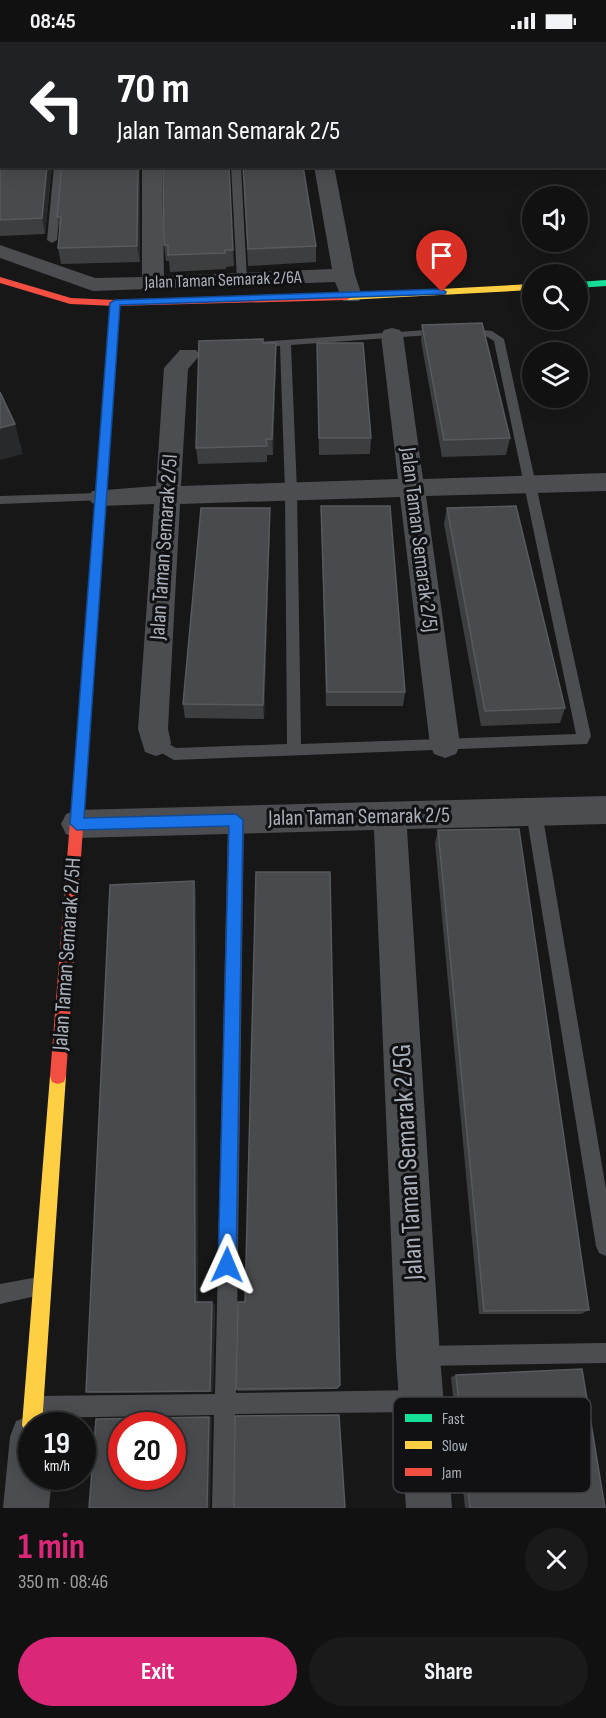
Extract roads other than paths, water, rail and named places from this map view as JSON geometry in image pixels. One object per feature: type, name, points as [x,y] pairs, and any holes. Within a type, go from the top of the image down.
[{"type":"street","points":[[152,168],[153,282]]},
{"type":"street","points":[[324,168],[344,275],[351,297]]},
{"type":"street","name":"Jalan Taman Semarak 2/6A","points":[[0,251],[93,285],[344,275]]},
{"type":"street","points":[[0,280],[70,301],[115,303],[351,297],[522,288]]},
{"type":"street","points":[[588,284],[606,283]]},
{"type":"street","name":"Jalan Taman Semarak 2/5H","points":[[34,1412],[115,303]]},
{"type":"street","name":"Jalan Taman Semarak 2/5J","points":[[392,335],[445,745]]},
{"type":"street","name":"Jalan Taman Semarak 2/5I","points":[[156,743],[153,729],[176,368],[193,353]]},
{"type":"street","points":[[101,497],[606,482]]},
{"type":"street","name":"Jalan Taman Semarak 2/5","points":[[77,824],[606,810]]},
{"type":"street","name":"Jalan Taman Semarak 2/5G","points":[[390,816],[420,1397]]},
{"type":"street","name":"Jalan Taman Semarak 2/5H","points":[[26,1508],[27,1490]]},
{"type":"street","name":"Jalan Taman Semarak 2/5G","points":[[428,1493],[429,1508]]},
{"type":"lane","points":[[52,240],[59,168]]},
{"type":"lane","points":[[236,168],[242,279]]},
{"type":"lane","points":[[156,743],[174,754],[582,740],[584,736],[499,339],[471,330],[229,346]]},
{"type":"lane","points":[[285,342],[291,491],[294,750]]},
{"type":"lane","points":[[0,500],[101,497]]},
{"type":"lane","points":[[534,812],[606,1246]]},
{"type":"lane","points":[[223,1508],[236,820]]},
{"type":"lane","points":[[0,1294],[43,1286]]},
{"type":"lane","points":[[418,1356],[606,1353]]},
{"type":"lane","points":[[96,1417],[224,1406],[393,1402]]}]
